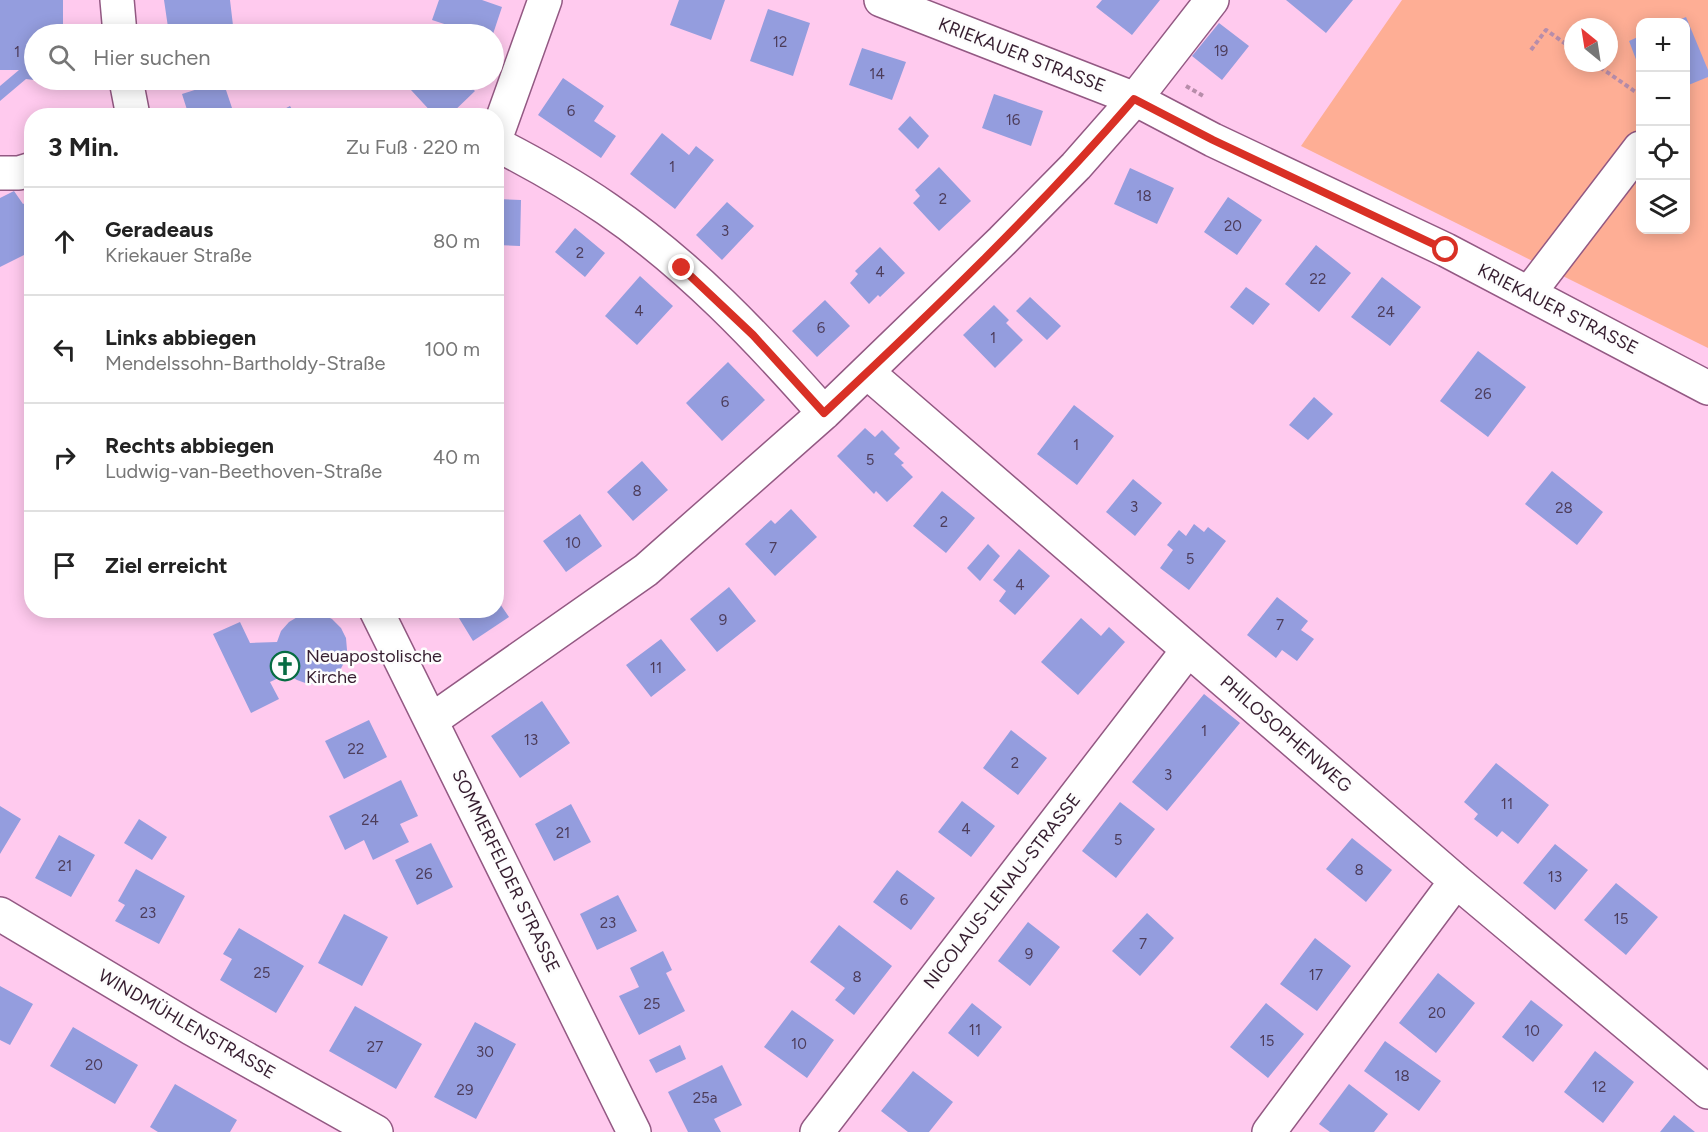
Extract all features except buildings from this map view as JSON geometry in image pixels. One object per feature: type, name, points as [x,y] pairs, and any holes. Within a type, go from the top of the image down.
[{"type":"street","points":[[117,0],[119,24]]},
{"type":"street","points":[[504,115],[545,0]]},
{"type":"street","name":"KRIEKAUER STRASSE","points":[[881,0],[1134,99],[1213,140],[1446,250],[1708,388]]},
{"type":"street","points":[[432,720],[646,570],[824,413],[1076,166],[1134,99],[1212,0]]},
{"type":"street","points":[[128,90],[131,108]]},
{"type":"street","points":[[504,148],[571,185],[646,237],[725,307],[824,413]]},
{"type":"street","points":[[1529,293],[1636,154]]},
{"type":"street","points":[[0,173],[24,171]]},
{"type":"street","name":"PHILOSOPHENWEG","points":[[867,372],[1456,881],[1708,1092]]},
{"type":"street","name":"SOMMERFELDER STRASSE","points":[[380,618],[634,1132]]},
{"type":"street","name":"NICOLAUS-LENAU-STRASSE","points":[[817,1132],[1188,650]]},
{"type":"street","points":[[1269,1132],[1456,881]]},
{"type":"street","name":"WINDMÜHLENSTRASSE","points":[[0,914],[191,1028],[375,1132]]},
{"type":"path","points":[[1531,50],[1545,30],[1564,43]]},
{"type":"path","points":[[1607,72],[1636,92]]},
{"type":"shaded area","points":[[1402,0],[1708,0],[1708,348],[1301,146]]},
{"type":"place","name":"Neuapostolische Kirche","points":[[285,666]]},
{"type":"route","points":[[682,268],[753,335],[824,413],[1002,241],[1076,166],[1134,99],[1213,140],[1446,250]]}]
